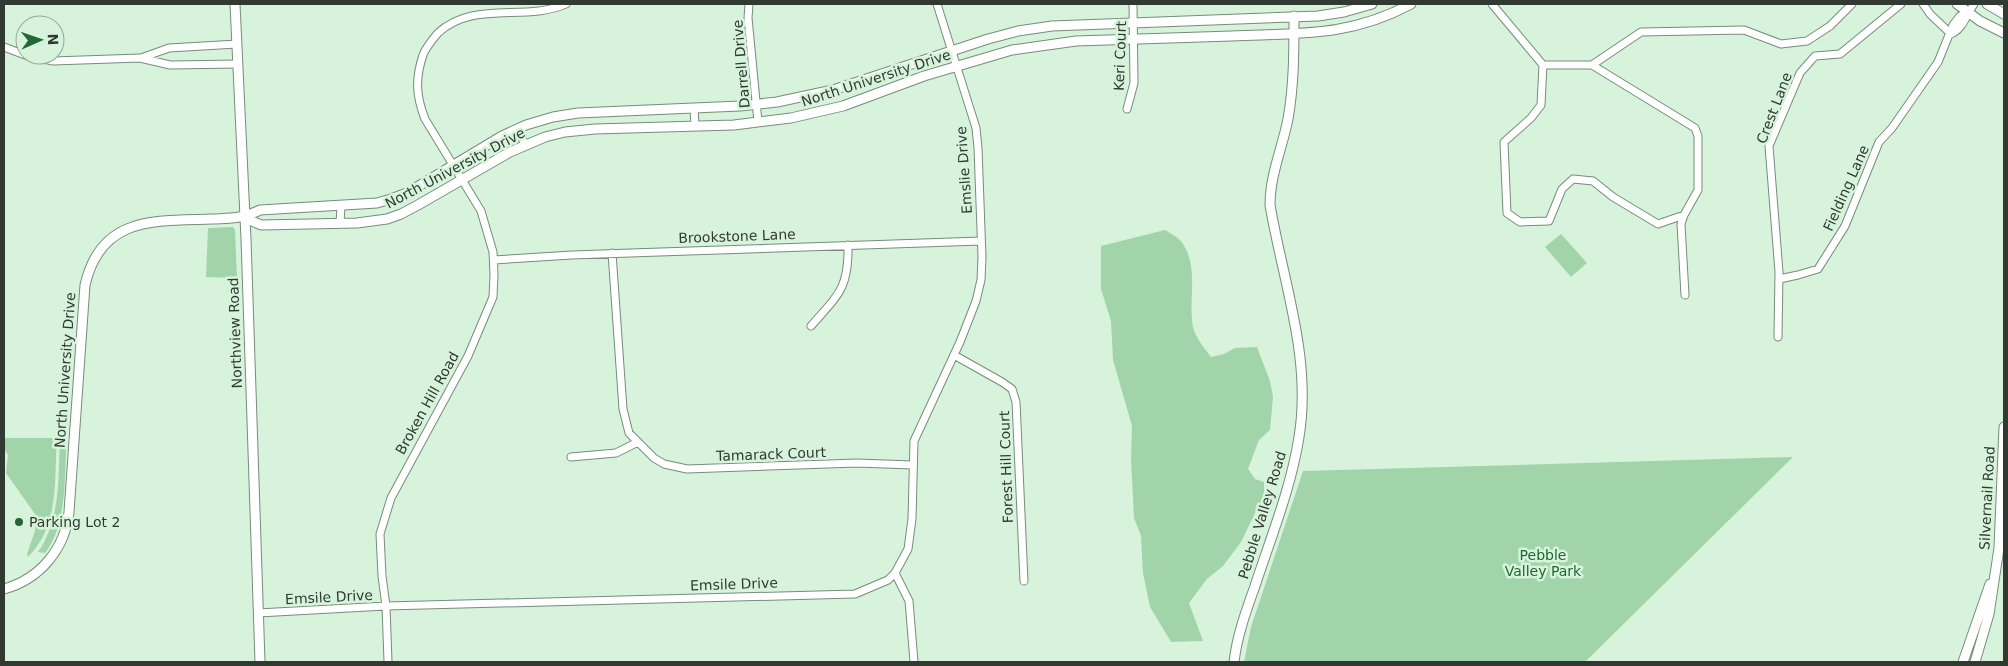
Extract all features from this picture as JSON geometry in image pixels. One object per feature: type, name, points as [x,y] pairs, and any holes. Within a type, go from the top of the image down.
[{"type":"street","name":"Northview Road","points":[[235,4],[245,218],[260,662]]},
{"type":"street","name":"Broken Hill Road","points":[[388,662],[380,534],[391,498],[471,348],[493,297],[494,260],[489,235],[481,212],[425,119],[417,94],[419,67],[424,51],[432,40],[442,29],[463,16],[482,13],[542,10],[566,4]]},
{"type":"street","name":"Darrell Drive","points":[[749,4],[758,122]]},
{"type":"street","name":"Emslie Drive","points":[[937,4],[976,128],[981,280]]},
{"type":"street","name":"Keri Court","points":[[1127,109],[1134,83],[1133,4]]},
{"type":"street","name":"North University Drive","points":[[245,218],[260,210],[377,203],[391,199],[406,193],[502,136],[553,117],[578,113],[757,104],[793,99],[833,90],[1018,31],[1069,24],[1294,16],[1344,12],[1372,4]]},
{"type":"street","name":"North University Drive","points":[[4,589],[21,583],[38,571],[53,556],[66,528],[69,512],[83,294],[89,268],[99,251],[121,232],[142,223],[245,218],[261,225],[372,221],[401,214],[525,144],[545,137],[580,130],[695,126],[791,118],[842,106],[956,67],[1012,50],[1038,45],[1076,41],[1294,34],[1356,27],[1378,20],[1411,4]]},
{"type":"street","points":[[1492,4],[1543,66],[1541,105],[1531,118],[1504,142],[1507,213],[1520,222],[1549,221],[1562,189],[1574,179],[1593,181],[1613,197],[1658,224],[1684,215]]},
{"type":"street","points":[[1592,65],[1641,32],[1744,30],[1781,44],[1807,41],[1830,26],[1852,4]]},
{"type":"street","name":"Crest Lane","points":[[1778,338],[1779,278],[1769,146],[1800,73],[1815,56],[1840,54],[1901,4]]},
{"type":"street","points":[[1923,4],[1930,14],[1951,34]]},
{"type":"street","points":[[1957,4],[1968,13],[2004,32]]},
{"type":"street","name":"Fielding Lane","points":[[1779,278],[1818,269],[1845,226],[1879,142],[1892,128],[1938,62],[1951,34],[1958,30],[1966,20],[1974,4]]},
{"type":"street","points":[[1987,4],[2004,14]]},
{"type":"street","name":"Pebble Valley Road","points":[[1234,662],[1239,634],[1289,486],[1301,427],[1303,406],[1302,362],[1270,205],[1270,190],[1288,120],[1294,63],[1294,16]]},
{"type":"street","points":[[140,58],[169,48],[237,44]]},
{"type":"street","points":[[4,47],[24,55],[53,61],[140,58],[170,65],[238,64]]},
{"type":"street","points":[[1543,66],[1592,65],[1695,128],[1698,136],[1698,190],[1681,224],[1685,295]]},
{"type":"street","points":[[694,108],[695,126]]},
{"type":"street","points":[[517,129],[525,144]]},
{"type":"street","points":[[340,223],[341,206]]},
{"type":"street","name":"Brookstone Lane","points":[[494,260],[612,253],[981,241]]},
{"type":"street","points":[[811,326],[836,298],[843,286],[848,269],[848,245]]},
{"type":"street","name":"Tamarack Court","points":[[612,253],[623,409],[629,433],[654,458],[664,464],[687,469],[857,463],[913,466]]},
{"type":"street","name":"Emsile Drive","points":[[258,613],[386,606],[855,594],[888,580],[895,573],[908,549],[912,519],[914,440],[954,355],[976,301],[981,280]]},
{"type":"street","name":"Forest Hill Court","points":[[954,355],[1012,389],[1016,402],[1024,581]]},
{"type":"street","name":"Silvernail Road","points":[[1975,662],[1989,614],[2001,529],[2004,427]]},
{"type":"street","points":[[571,457],[616,453],[638,442]]},
{"type":"street","name":"Silvernail Road","points":[[1963,662],[1995,570]]},
{"type":"street","points":[[895,573],[909,601],[914,662]]},
{"type":"green space","points":[[233,227],[235,230],[237,278],[206,277],[208,228]]},
{"type":"green space","points":[[1165,230],[1179,239],[1188,253],[1192,274],[1193,327],[1200,343],[1211,357],[1224,354],[1235,348],[1257,347],[1270,381],[1273,397],[1270,430],[1259,440],[1248,469],[1255,479],[1264,482],[1264,495],[1241,542],[1223,566],[1207,579],[1189,603],[1203,641],[1171,642],[1150,607],[1143,573],[1141,536],[1134,518],[1131,459],[1132,426],[1113,360],[1111,321],[1101,289],[1101,246]]},
{"type":"green space","points":[[1561,234],[1587,263],[1571,277],[1545,247]]},
{"type":"green space","points":[[4,438],[57,438],[55,486],[50,516],[46,531],[28,557],[27,554],[35,531],[35,514],[6,473],[8,455],[4,449]]},
{"type":"green space","points":[[60,438],[67,438],[64,498],[58,528],[52,541],[45,553],[38,552],[51,526],[55,512]]},
{"type":"green space","name":"Pebble Valley Park","points":[[1793,457],[1585,662],[1244,662],[1251,627],[1303,471]]},
{"type":"place","name":"Parking Lot 2","points":[[19,522]]}]
